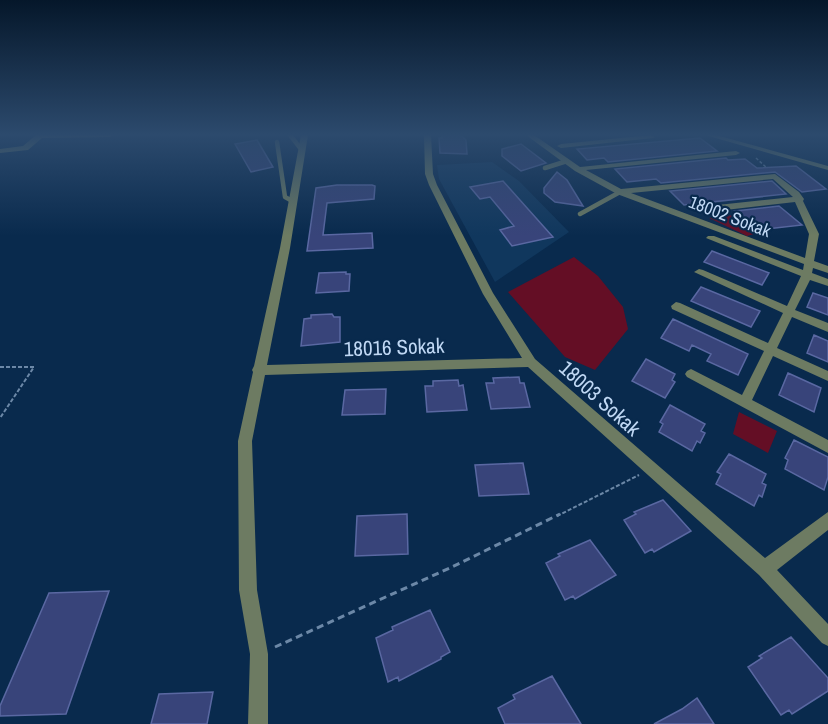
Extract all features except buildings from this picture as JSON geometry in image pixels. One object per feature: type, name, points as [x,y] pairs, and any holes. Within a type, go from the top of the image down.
[{"type":"street","points":[[258,724],[259,654],[248,590],[244,441],[294,202],[298,169]]},
{"type":"street","name":"18003 Sokak","points":[[429,169],[432,185],[488,294],[531,362],[765,569],[828,637]]},
{"type":"street","name":"18002 Sokak","points":[[578,169],[620,192],[809,269],[828,270]]},
{"type":"street","points":[[620,192],[775,176],[800,199],[814,234],[809,269],[744,403]]},
{"type":"street","points":[[708,209],[800,199]]},
{"type":"street","points":[[711,238],[809,269],[828,283]]},
{"type":"street","points":[[699,272],[828,328]]},
{"type":"street","points":[[676,306],[828,376]]},
{"type":"street","name":"18016 Sokak","points":[[258,370],[531,362]]},
{"type":"street","points":[[691,374],[828,447]]},
{"type":"street","points":[[765,569],[828,520]]},
{"type":"lane","points":[[281,169],[285,197],[294,202]]},
{"type":"lane","points":[[580,214],[620,192]]},
{"type":"path","points":[[768,169],[775,176]]},
{"type":"path","points":[[0,367],[34,367],[0,418]]},
{"type":"path","points":[[259,654],[452,567],[651,469]]},
{"type":"shaded area","points":[[438,169],[502,169],[519,181],[569,232],[495,282],[439,179]]},
{"type":"shaded area","points":[[734,215],[754,234],[747,236],[709,218]]},
{"type":"shaded area","points":[[574,257],[598,276],[623,307],[628,329],[595,370],[565,357],[508,292]]},
{"type":"shaded area","points":[[739,412],[777,431],[768,453],[733,434]]}]
